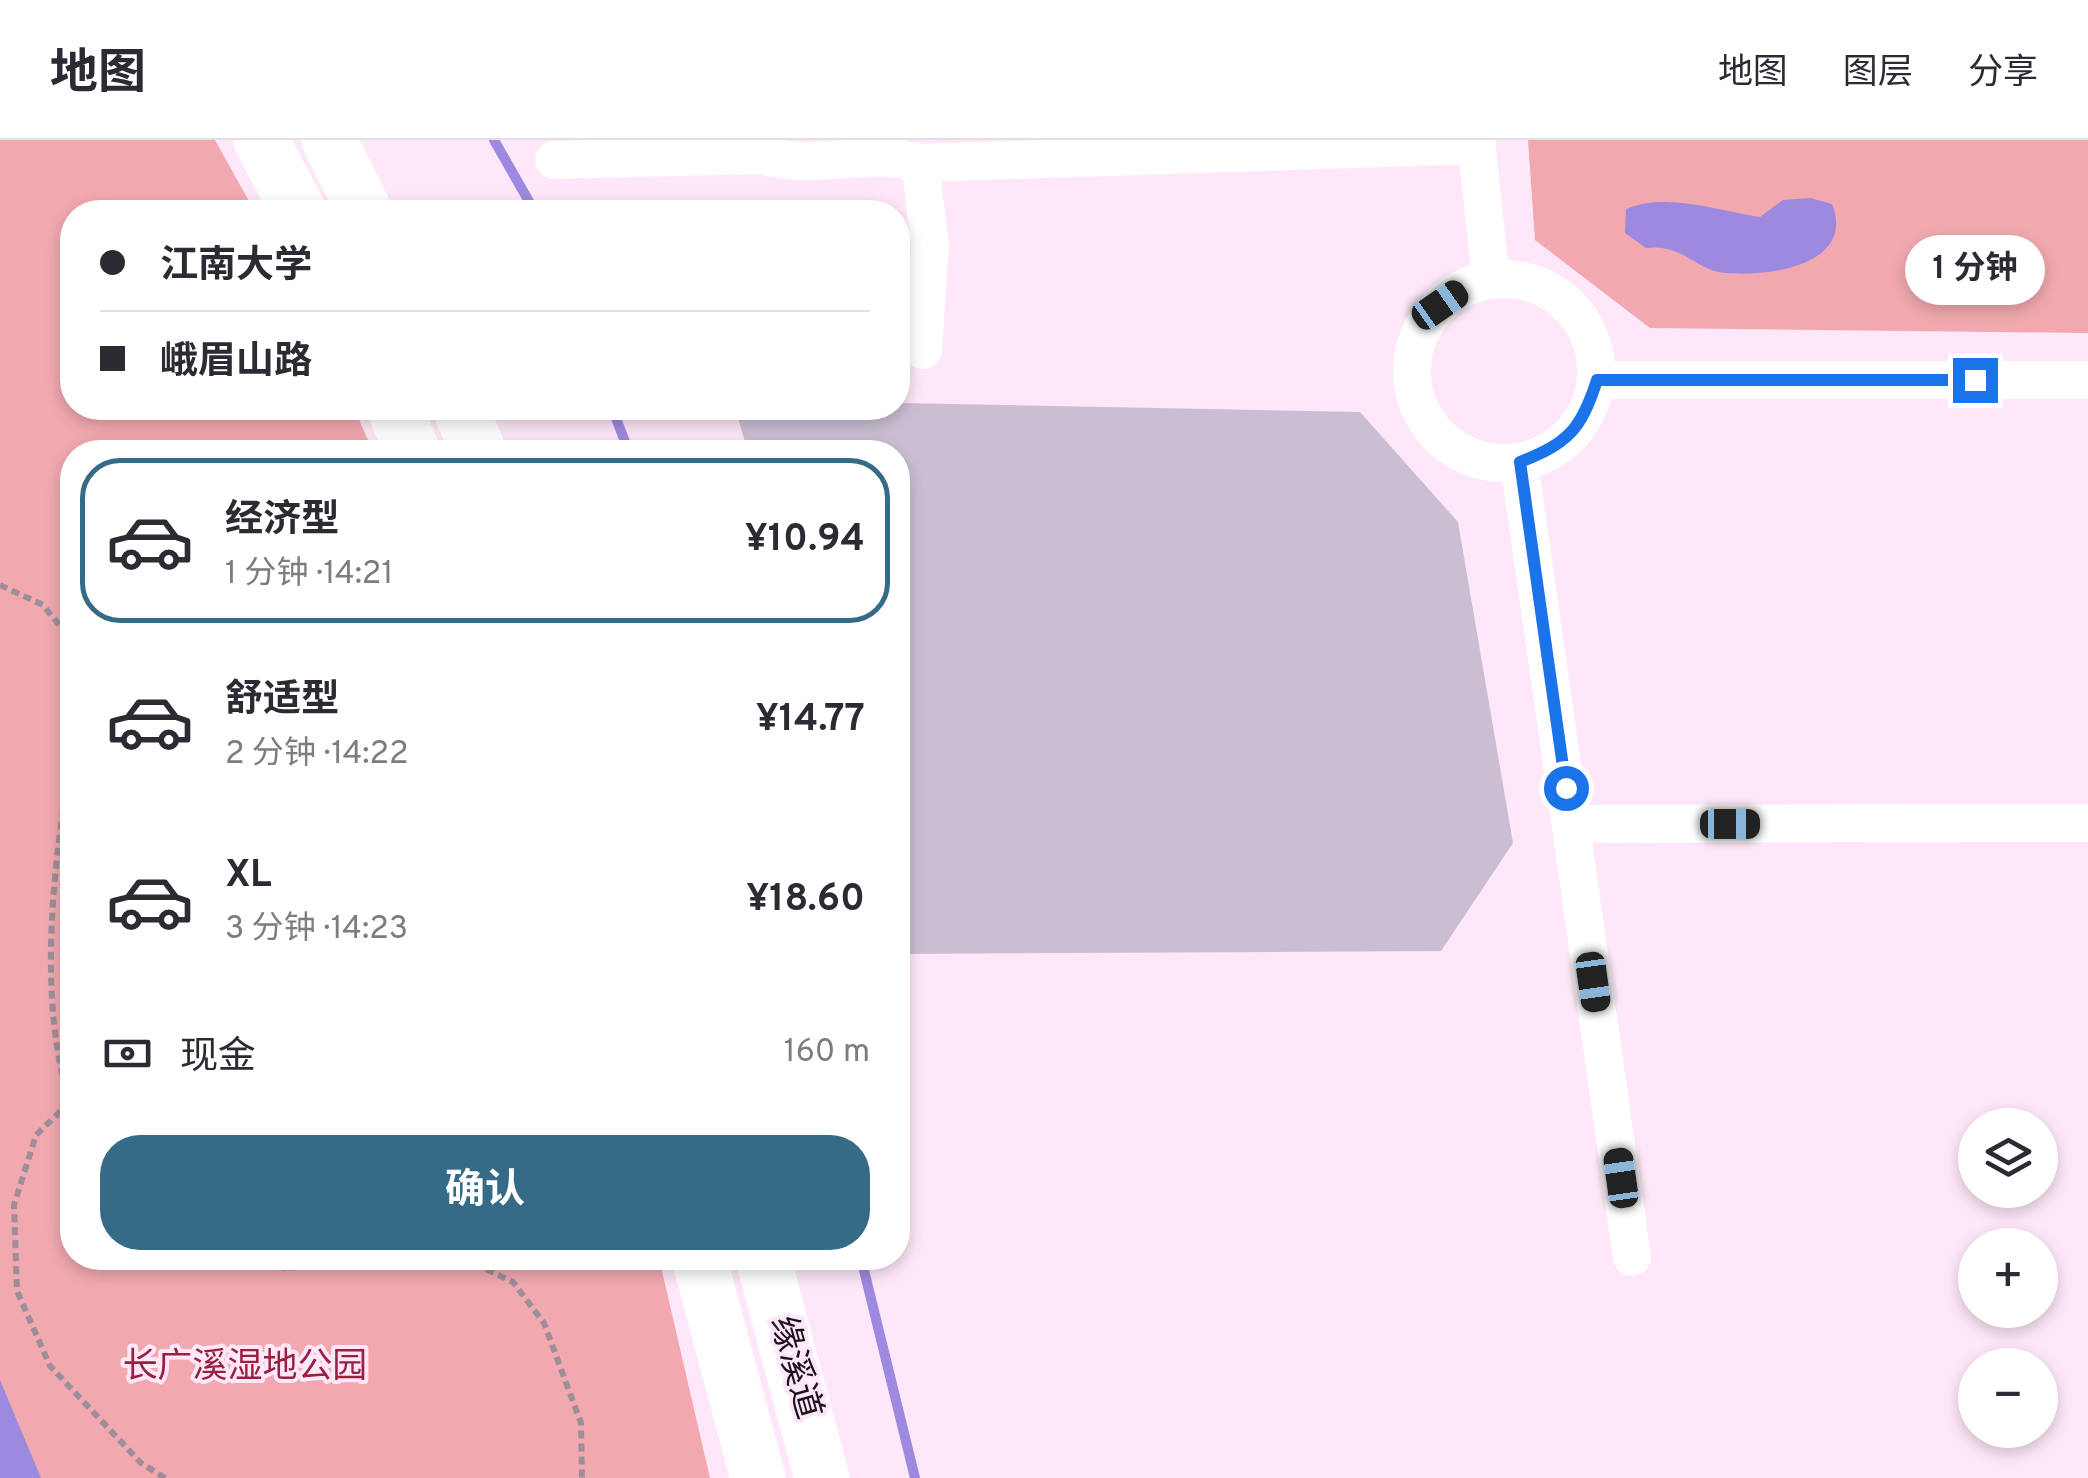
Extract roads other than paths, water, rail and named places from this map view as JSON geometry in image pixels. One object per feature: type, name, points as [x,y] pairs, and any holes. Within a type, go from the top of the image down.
[{"type":"main road","points":[[261,140],[292,200]]},
{"type":"main road","points":[[329,140],[359,200]]},
{"type":"main road","name":"缘溪道","points":[[702,1270],[758,1478]]},
{"type":"main road","name":"缘溪道","points":[[766,1270],[822,1478]]},
{"type":"street","points":[[554,160],[762,155],[788,163],[892,155],[920,163],[1476,142],[1492,280]]},
{"type":"street","points":[[920,163],[930,245],[922,350]]},
{"type":"street","points":[[1492,280],[1533,283],[1569,304],[1592,339],[1597,380],[1585,418],[1557,447],[1520,462],[1490,462],[1450,445],[1422,412],[1413,385],[1413,356],[1422,328],[1440,305],[1464,288],[1492,280]]},
{"type":"street","points":[[1597,380],[2088,380]]},
{"type":"street","points":[[1520,462],[1632,1257]]},
{"type":"street","points":[[1571,824],[2088,823]]},
{"type":"waterway","points":[[494,140],[528,200]]},
{"type":"waterway","points":[[617,420],[624,440]]},
{"type":"waterway","points":[[864,1270],[915,1478]]},
{"type":"park label","name":"长广溪湿地公园","points":[[245,1368]]}]
